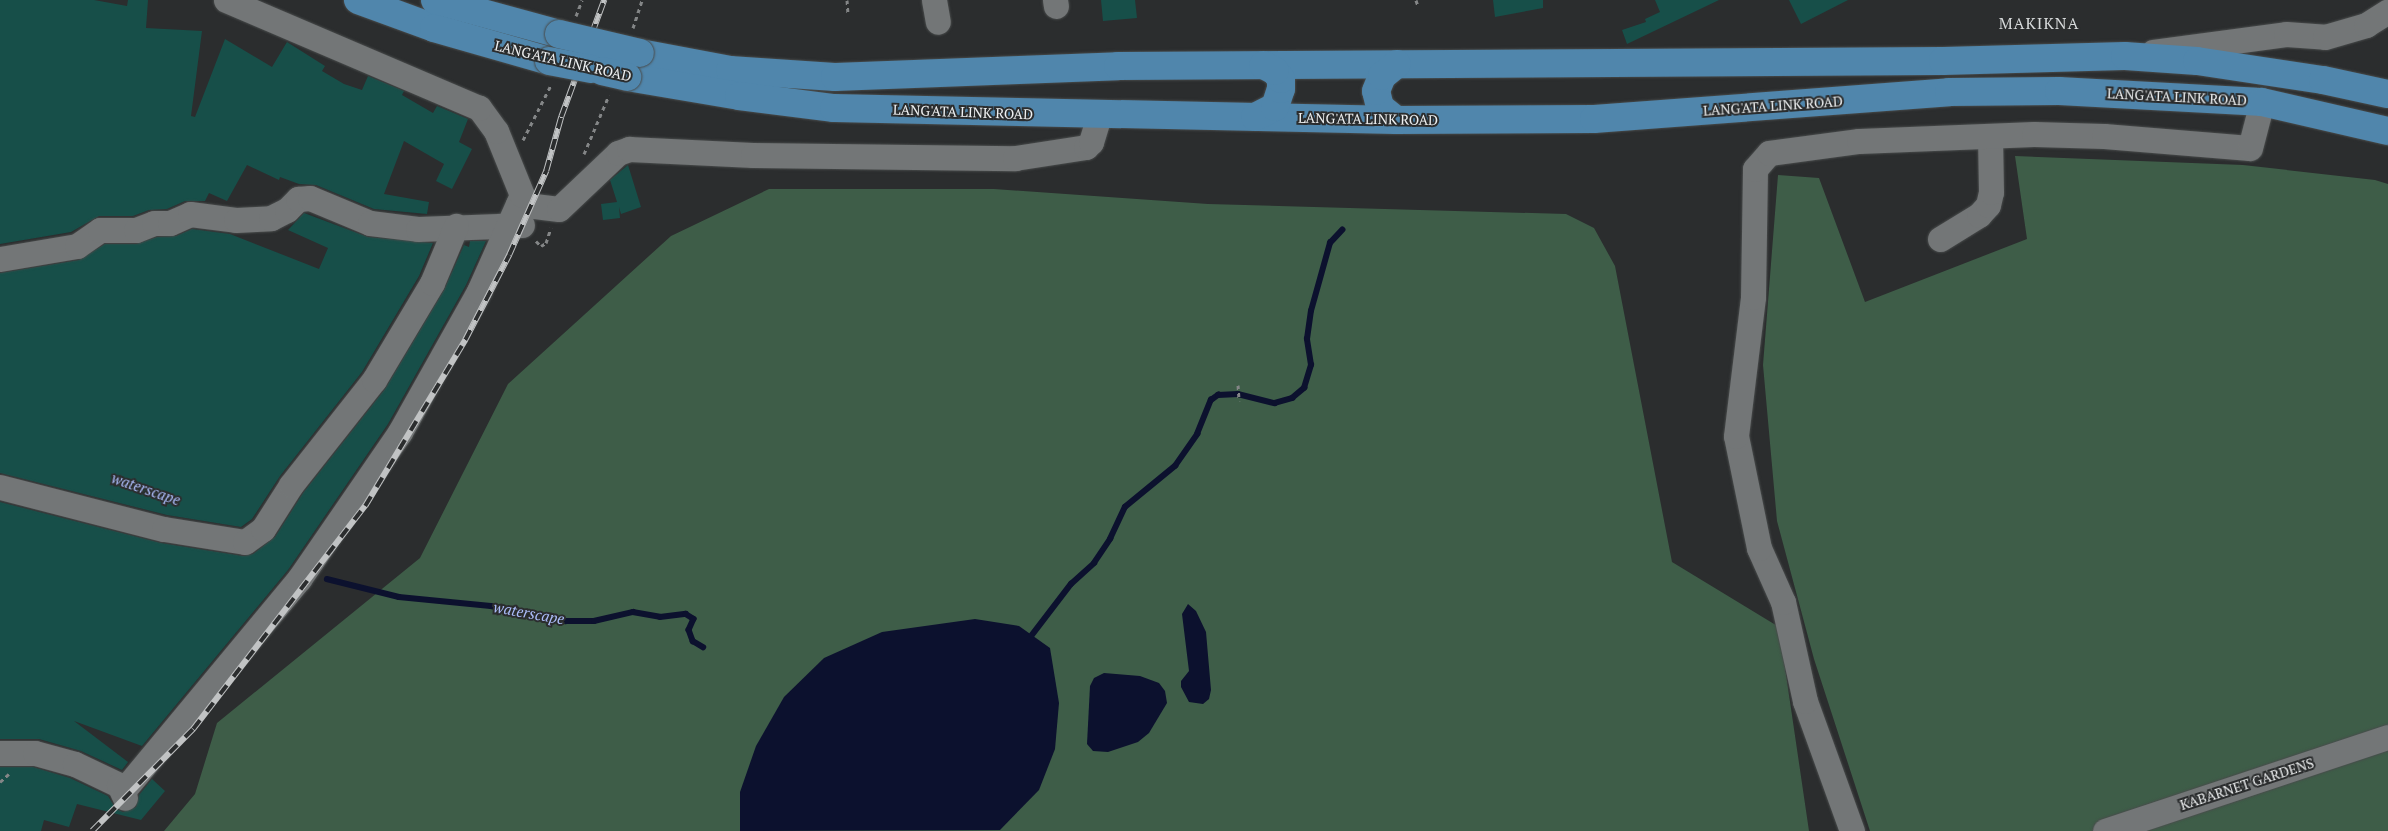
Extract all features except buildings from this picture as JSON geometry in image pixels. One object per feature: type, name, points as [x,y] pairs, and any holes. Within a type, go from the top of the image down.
[{"type":"main road","name":"LANG'ATA LINK ROAD","points":[[358,0],[552,70],[591,69],[619,83],[834,108],[1396,120],[1594,119],[1949,92],[2059,90],[2262,102],[2388,131]]},
{"type":"main road","name":"LANG'ATA LINK ROAD","points":[[441,2],[635,44],[730,70],[835,77],[1108,66],[1943,61],[2125,56],[2197,61],[2323,80],[2388,94]]},
{"type":"main road","points":[[1396,120],[1380,107],[1376,92],[1382,76],[1397,64]]},
{"type":"main road","points":[[1255,117],[1275,107],[1281,90],[1281,80],[1275,71],[1263,65]]},
{"type":"street","points":[[0,753],[35,752],[75,764],[101,774],[124,794],[299,579],[400,432],[516,218],[522,196],[516,173],[496,131],[480,108],[226,0]]},
{"type":"street","points":[[2125,56],[2286,34],[2324,37],[2366,25],[2388,11]]},
{"type":"street","points":[[1852,831],[1805,701],[1783,602],[1759,548],[1736,436],[1752,297],[1755,170],[1769,152],[1859,141],[1990,136],[2104,136],[2250,148],[2262,102]]},
{"type":"street","points":[[0,259],[77,246],[100,230],[136,230],[154,223],[170,223],[190,214],[236,220],[272,218],[287,210],[298,199],[310,198],[370,223],[418,229],[516,218],[559,209],[618,153],[629,149],[754,155],[1015,158],[1086,147],[1091,142],[1099,115]]},
{"type":"street","points":[[1940,239],[1979,215],[1988,205],[1992,192],[1990,136]]},
{"type":"street","points":[[0,487],[164,530],[245,542],[263,529],[290,485],[374,380],[432,283],[456,226]]},
{"type":"street","name":"KABARNET GARDENS","points":[[2106,831],[2388,737]]},
{"type":"path","points":[[566,30],[582,0]]},
{"type":"path","points":[[635,44],[642,0]]},
{"type":"path","points":[[847,0],[848,15]]},
{"type":"path","points":[[1416,0],[1418,6]]},
{"type":"path","points":[[516,173],[520,145],[552,70]]},
{"type":"path","points":[[582,157],[619,83]]},
{"type":"path","points":[[516,218],[538,244],[543,245],[559,209]]},
{"type":"path","points":[[1238,385],[1239,401]]},
{"type":"green space","points":[[2015,156],[2243,165],[2375,180],[2388,184],[2388,831],[1870,831],[1814,659],[1777,521],[1763,365],[1778,175],[1819,178],[1865,302],[2027,239]]},
{"type":"green space","points":[[769,189],[994,189],[1208,204],[1566,214],[1594,228],[1615,266],[1672,562],[1779,627],[1809,831],[164,831],[195,794],[217,723],[420,558],[508,384],[671,236]]},
{"type":"water","points":[[1188,604],[1196,611],[1206,632],[1211,690],[1209,699],[1203,704],[1189,702],[1181,687],[1181,681],[1189,671],[1182,614]]},
{"type":"water","points":[[975,619],[1019,626],[1050,648],[1059,703],[1055,749],[1039,790],[1000,830],[740,831],[740,792],[756,746],[784,697],[824,658],[882,632]]},
{"type":"water","points":[[1104,673],[1140,676],[1159,683],[1165,691],[1167,703],[1149,733],[1138,742],[1108,752],[1093,751],[1087,744],[1090,686],[1094,678]]},
{"type":"waterway","points":[[1032,635],[1071,584],[1094,563],[1110,539],[1125,507],[1175,466],[1197,434],[1211,400],[1218,395],[1238,394],[1275,403],[1292,398],[1304,388],[1311,365],[1307,339],[1311,311],[1330,243],[1342,230]]},
{"type":"waterway","name":"waterscape","points":[[327,579],[399,597],[491,606],[565,621],[594,621],[633,612],[660,617],[686,614],[694,619],[689,630],[693,641],[703,647]]},
{"type":"railway","points":[[92,831],[193,729],[365,506],[465,340],[509,255],[546,171],[561,117],[604,0]]},
{"type":"district","name":"MAKIKNA","points":[[2039,23]]}]
